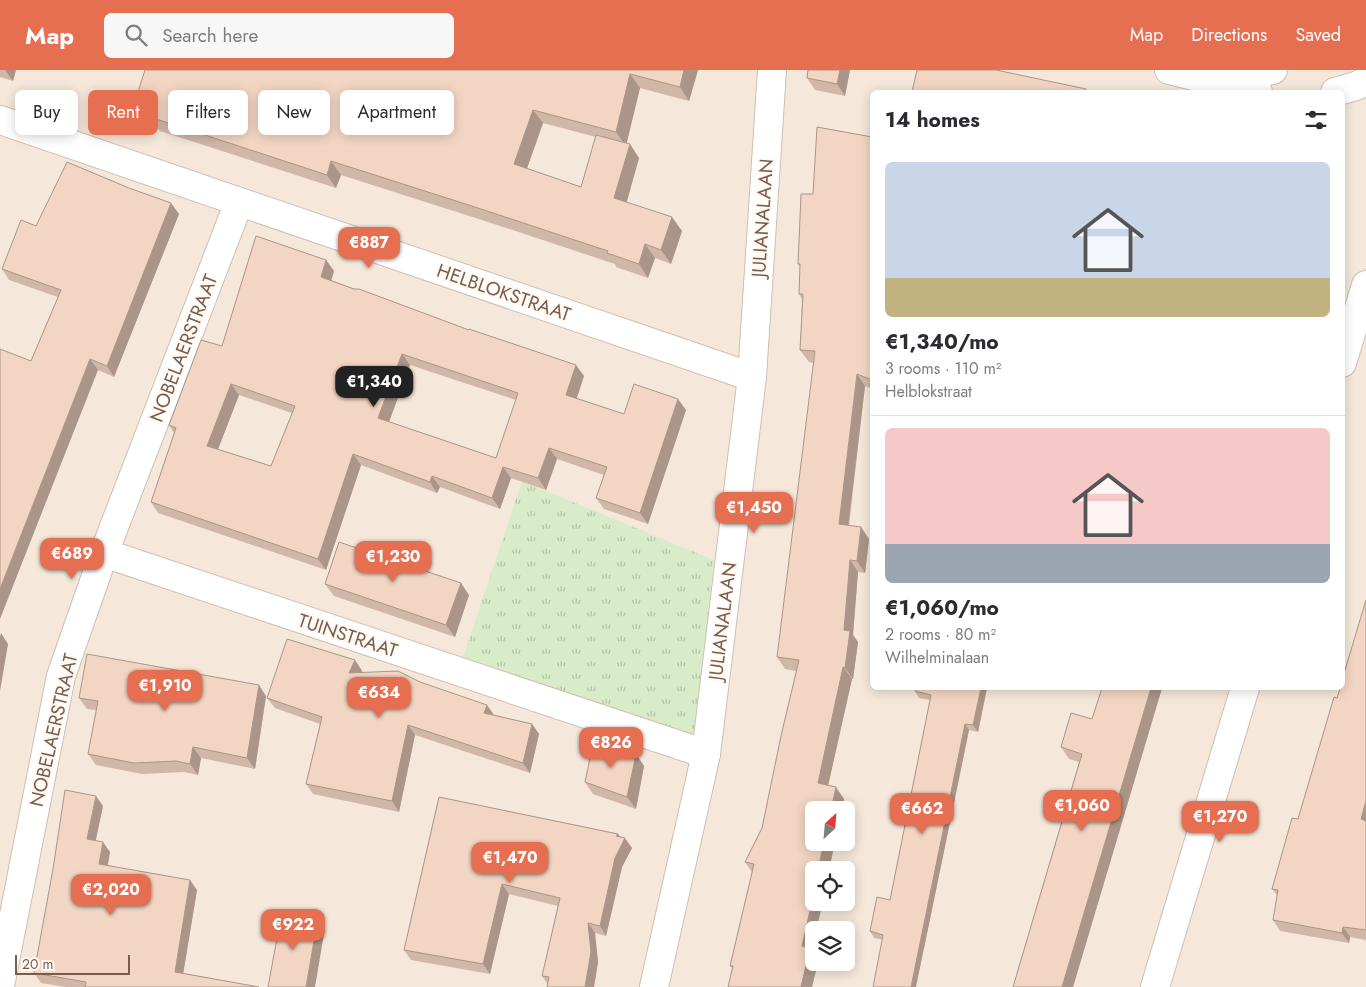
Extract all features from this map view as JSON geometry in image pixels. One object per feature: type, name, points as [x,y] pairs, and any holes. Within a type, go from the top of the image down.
[{"type":"street","name":"JULIANALAAN","points":[[654,987],[706,754],[752,378],[772,70]]},
{"type":"street","points":[[1169,70],[1250,90]]},
{"type":"street","points":[[1215,81],[1273,70]]},
{"type":"street","points":[[1342,90],[1366,81]]},
{"type":"street","name":"HELBLOKSTRAAT","points":[[0,120],[752,378]]},
{"type":"street","name":"NOBELAERSTRAAT","points":[[0,986],[61,676],[104,553],[240,202]]},
{"type":"street","points":[[1345,353],[1366,284]]},
{"type":"street","name":"TUINSTRAAT","points":[[104,553],[706,754]]},
{"type":"street","points":[[1155,987],[1244,690]]},
{"type":"shaded area","points":[[0,70],[1366,70],[1366,987],[0,987]]},
{"type":"green space","points":[[522,481],[714,560],[708,612],[703,689],[693,733],[685,735],[462,660]]},
{"type":"building","points":[[145,70],[684,70],[680,87],[630,74],[616,132],[533,110],[514,164],[581,187],[596,135],[630,144],[614,198],[672,217],[661,250],[645,244],[639,264],[607,253],[608,251],[331,161],[327,175],[205,135],[248,135],[248,90],[168,90],[168,123],[158,120],[158,90],[139,90]]},
{"type":"building","points":[[808,70],[840,70],[837,84],[807,78]]},
{"type":"building","points":[[917,70],[996,70],[1086,89],[1086,90],[912,90]]},
{"type":"building","points":[[817,127],[870,137],[870,379],[857,374],[839,524],[861,527],[857,561],[850,560],[844,630],[850,631],[845,668],[843,667],[818,783],[836,787],[833,801],[805,801],[805,851],[822,851],[820,861],[805,861],[805,911],[810,911],[808,921],[805,921],[802,946],[805,947],[805,970],[801,987],[728,987],[733,966],[730,966],[754,864],[745,862],[762,828],[799,660],[777,657],[815,351],[800,350],[803,294],[799,294],[800,264],[798,264],[801,194],[813,194]]},
{"type":"building","points":[[67,162],[171,203],[107,366],[90,359],[0,589],[0,349],[31,361],[61,290],[2,269],[21,220],[36,226]]},
{"type":"building","points":[[256,236],[326,260],[321,277],[354,289],[359,289],[469,330],[576,365],[566,395],[624,414],[634,384],[678,399],[640,513],[596,498],[607,467],[549,448],[538,478],[503,467],[492,498],[432,476],[430,482],[353,454],[318,559],[151,502],[176,428],[169,425],[201,340],[222,346]],"holes":[[[402,354],[518,393],[496,458],[378,418]],[[231,384],[295,406],[271,466],[207,446]]]},
{"type":"building","points":[[339,542],[461,583],[446,625],[325,584]]},
{"type":"building","points":[[1366,600],[1366,801],[1361,819],[1366,821],[1366,930],[1343,927],[1342,933],[1273,920],[1278,890],[1272,889],[1292,818],[1298,819],[1334,697],[1337,698],[1339,690],[1345,690],[1345,670]]},
{"type":"building","points":[[287,639],[355,660],[349,673],[398,671],[420,682],[487,705],[484,713],[532,724],[523,763],[408,725],[392,801],[306,784],[322,717],[267,698]]},
{"type":"building","points":[[87,654],[259,685],[247,758],[193,747],[190,764],[176,761],[134,763],[88,754],[98,701],[79,698]]},
{"type":"building","points":[[981,690],[973,725],[965,724],[911,987],[873,987],[883,935],[870,931],[877,897],[890,900],[931,695],[915,691]]},
{"type":"building","points":[[1101,690],[1150,690],[1062,987],[1013,987],[1082,754],[1061,747],[1071,713],[1092,719]]},
{"type":"building","points":[[593,744],[636,754],[627,797],[585,782]]},
{"type":"building","points":[[65,790],[96,796],[87,839],[103,842],[99,864],[190,880],[175,972],[259,987],[85,987],[86,982],[34,973]]},
{"type":"building","points":[[439,797],[618,834],[616,836],[625,838],[615,858],[600,926],[588,923],[591,952],[585,987],[547,987],[549,977],[542,976],[560,898],[502,884],[483,964],[404,950]]},
{"type":"building","points":[[282,911],[318,918],[306,987],[268,987]]}]
